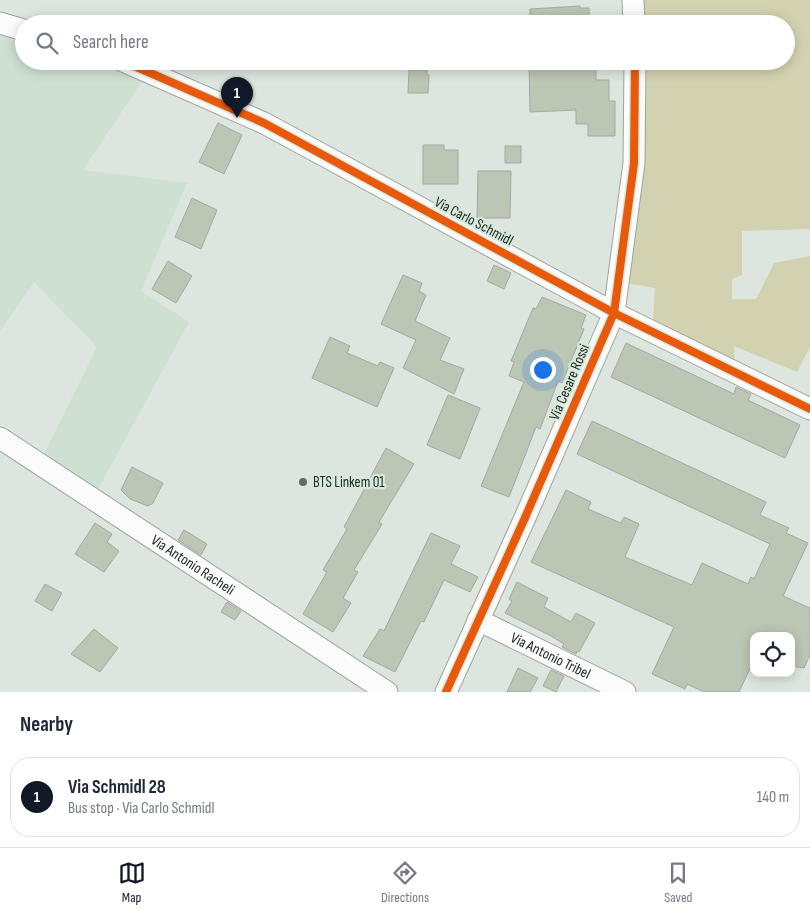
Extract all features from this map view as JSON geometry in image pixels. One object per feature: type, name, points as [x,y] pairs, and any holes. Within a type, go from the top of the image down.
[{"type":"street","points":[[633,0],[634,15]]},
{"type":"street","points":[[0,23],[15,27]]},
{"type":"street","name":"Via Carlo Schmidl","points":[[143,70],[264,123],[614,313],[810,409]]},
{"type":"street","name":"Via Cesare Rossi","points":[[446,692],[524,520],[614,313],[634,163],[635,70]]},
{"type":"street","name":"Via Antonio Racheli","points":[[0,438],[387,692]]},
{"type":"street","name":"Via Antonio Tribel","points":[[478,620],[625,692]]},
{"type":"shaded area","points":[[0,33],[15,37],[15,70],[119,70],[143,80],[83,170],[187,183],[141,291],[189,322],[97,491],[43,456],[97,347],[34,282],[0,331]]},
{"type":"green space","points":[[642,0],[810,0],[810,229],[742,231],[742,275],[732,279],[732,299],[756,299],[774,263],[810,256],[810,347],[797,372],[734,346],[735,365],[653,321],[655,288],[625,283],[642,70],[795,70],[795,15],[642,15]]},
{"type":"building","points":[[580,6],[580,8],[589,8],[589,15],[530,15],[530,9]]},
{"type":"building","points":[[409,70],[427,70],[427,75],[429,75],[428,93],[408,93]]},
{"type":"building","points":[[529,70],[596,70],[596,80],[609,80],[609,101],[615,101],[615,136],[588,136],[588,124],[576,124],[576,110],[530,112]]},
{"type":"building","points":[[218,123],[242,135],[224,174],[199,162]]},
{"type":"building","points":[[423,145],[444,145],[444,150],[458,150],[458,184],[423,184]]},
{"type":"building","points":[[505,146],[521,146],[521,163],[505,163]]},
{"type":"building","points":[[478,171],[511,171],[510,218],[477,218]]},
{"type":"building","points":[[192,198],[217,210],[201,249],[175,237]]},
{"type":"building","points":[[168,261],[192,276],[176,303],[152,289]]},
{"type":"building","points":[[494,265],[511,273],[504,289],[487,281]]},
{"type":"building","points":[[403,275],[422,283],[419,291],[426,295],[415,321],[450,338],[440,360],[464,369],[454,394],[403,368],[416,340],[381,324]]},
{"type":"building","points":[[542,297],[586,315],[581,328],[584,329],[562,383],[558,381],[540,429],[536,427],[509,497],[481,486],[524,382],[509,376],[514,362],[511,361],[533,308],[536,309]]},
{"type":"building","points":[[330,337],[350,346],[347,353],[378,366],[380,362],[394,368],[377,407],[312,378]]},
{"type":"building","points":[[626,343],[734,394],[736,387],[751,394],[748,400],[800,425],[785,458],[611,377]]},
{"type":"building","points":[[448,395],[480,408],[460,459],[427,445]]},
{"type":"building","points":[[592,421],[766,502],[760,515],[789,528],[786,533],[808,543],[783,596],[810,608],[810,655],[804,668],[795,667],[795,632],[750,632],[750,669],[739,692],[704,692],[687,684],[685,689],[652,674],[674,627],[531,562],[566,490],[591,502],[588,509],[621,523],[624,517],[639,524],[625,557],[692,585],[702,563],[748,584],[751,577],[754,579],[770,544],[577,454]]},
{"type":"building","points":[[386,448],[414,464],[379,522],[382,524],[354,570],[358,572],[343,598],[351,603],[333,632],[303,614],[327,572],[323,570],[347,529],[344,527]]},
{"type":"building","points":[[132,467],[163,483],[153,503],[148,506],[130,499],[121,490]]},
{"type":"building","points":[[95,523],[112,534],[107,542],[119,551],[104,572],[75,554]]},
{"type":"building","points":[[184,530],[207,544],[201,555],[178,540]]},
{"type":"building","points":[[431,533],[460,546],[451,564],[478,577],[470,592],[444,580],[424,622],[421,621],[395,672],[363,656],[380,629],[384,631]]},
{"type":"building","points":[[517,582],[548,598],[544,607],[571,622],[576,613],[595,623],[579,652],[577,651],[576,654],[562,647],[564,644],[551,636],[505,613],[512,601],[509,599]]},
{"type":"building","points":[[45,584],[62,593],[52,611],[35,601]]},
{"type":"building","points":[[227,602],[241,611],[235,620],[221,612]]},
{"type":"building","points":[[94,629],[118,648],[100,672],[71,654]]},
{"type":"building","points":[[518,668],[538,678],[530,692],[507,692]]},
{"type":"building","points":[[551,670],[564,676],[556,692],[543,686]]},
{"type":"cycle path","points":[[143,70],[264,123],[614,313],[810,409]]},
{"type":"cycle path","points":[[446,692],[524,520],[614,313],[634,163],[635,70]]},
{"type":"place","name":"Via Schmidl 28","points":[[237,118]]},
{"type":"place","name":"BTS Linkem 01","points":[[303,482]]}]
